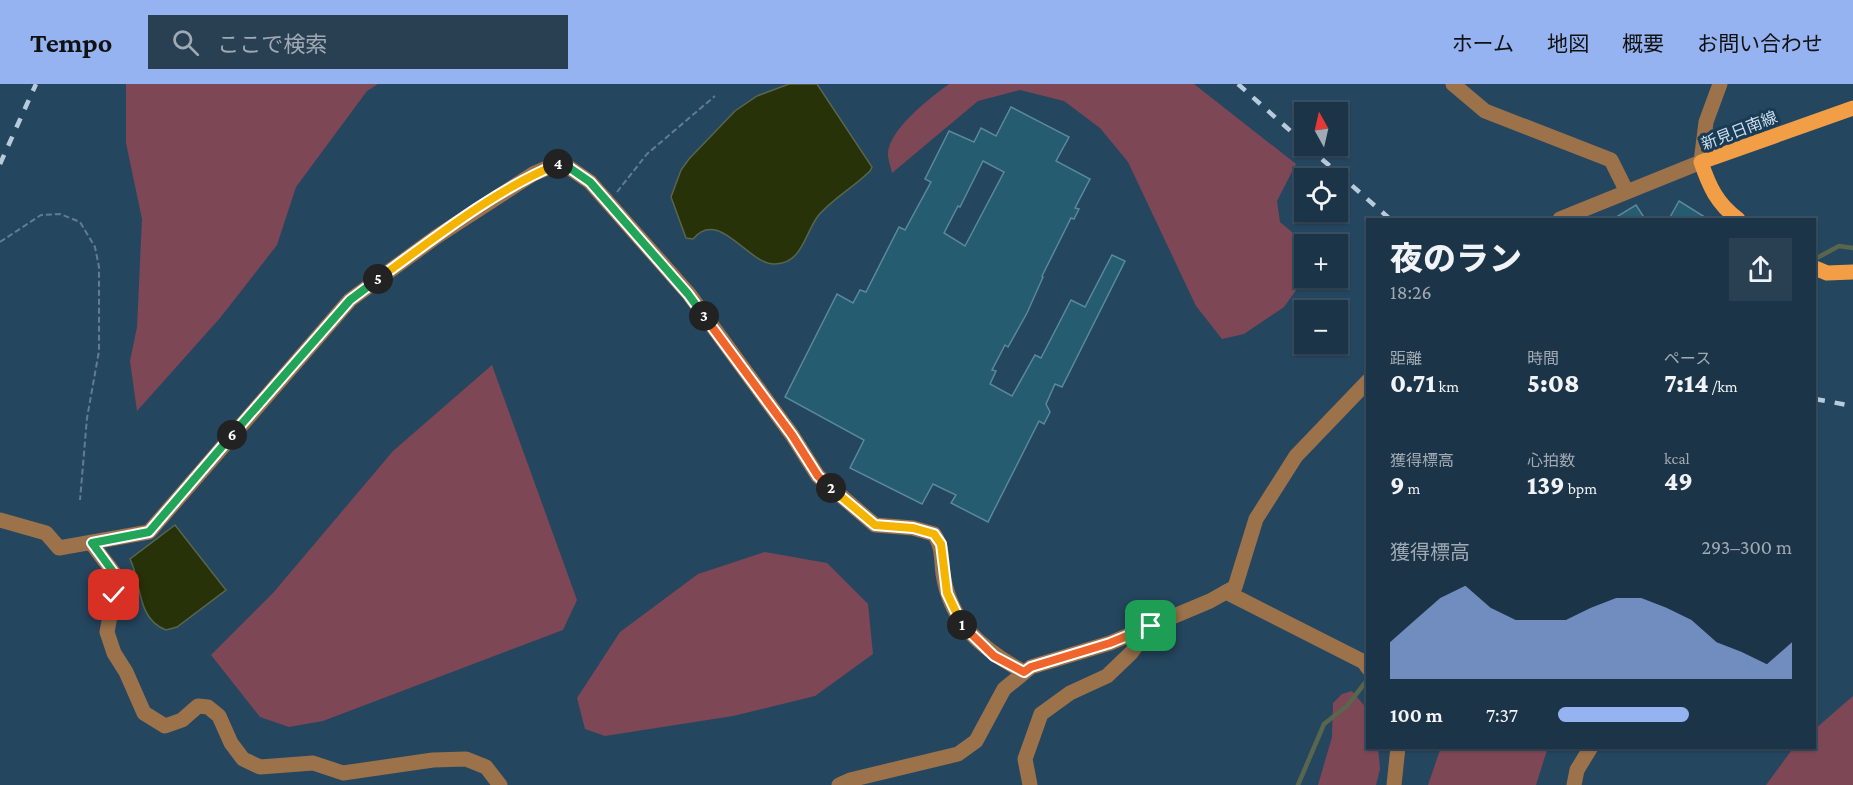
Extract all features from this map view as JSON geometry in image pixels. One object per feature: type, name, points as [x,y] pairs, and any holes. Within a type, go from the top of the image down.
[{"type":"main road","name":"新見日南線","points":[[1737,218],[1720,205],[1709,185],[1701,162],[1853,108]]},
{"type":"main road","points":[[1816,268],[1827,273],[1853,272]]},
{"type":"street","points":[[1453,84],[1485,111],[1611,160],[1626,190]]},
{"type":"street","points":[[1562,218],[1626,190],[1701,162],[1706,122],[1720,84]]},
{"type":"street","points":[[0,520],[46,533],[59,548],[149,532],[350,300],[435,237],[533,174],[561,162],[590,182],[688,294],[792,435],[818,476],[875,525],[913,528],[934,534],[941,544],[947,593],[963,626],[994,656],[1024,672]]},
{"type":"street","points":[[839,785],[850,780],[958,754],[976,741],[1004,690],[1031,667],[1110,643],[1234,587],[1256,519],[1296,456],[1366,383]]},
{"type":"street","points":[[92,543],[114,573],[114,595],[107,632],[114,653],[126,672],[144,713],[165,726],[182,720],[198,706],[208,707],[219,716],[231,743],[243,759],[260,767],[313,763],[343,773],[434,760],[466,759],[486,767],[500,785]]},
{"type":"street","points":[[1226,592],[1366,665]]},
{"type":"street","points":[[1030,785],[1025,759],[1041,714],[1070,693],[1107,676],[1131,653],[1151,626]]},
{"type":"street","points":[[1394,785],[1398,749]]},
{"type":"street","points":[[1574,785],[1577,770],[1590,749]]},
{"type":"path","points":[[608,204],[647,154],[715,96]]},
{"type":"path","points":[[0,242],[41,215],[60,214],[80,222],[95,247],[99,267],[99,351],[87,418],[80,500]]},
{"type":"shaded area","points":[[126,84],[378,84],[367,91],[296,187],[277,245],[220,318],[137,411],[130,361],[137,327],[142,219],[126,143]]},
{"type":"shaded area","points":[[789,84],[817,84],[872,167],[870,171],[818,216],[797,253],[784,263],[765,262],[723,233],[713,230],[703,231],[693,239],[686,238],[671,197],[681,170],[735,111],[757,96]]},
{"type":"shaded area","points":[[949,84],[1194,84],[1296,164],[1277,201],[1280,222],[1294,234],[1294,288],[1298,288],[1284,307],[1244,334],[1222,339],[1196,306],[1128,162],[1100,128],[1064,101],[1020,90],[978,101],[892,173],[888,154],[895,135],[932,97]]},
{"type":"shaded area","points":[[492,365],[577,600],[563,630],[323,721],[289,727],[260,717],[211,655],[273,593],[393,451]]},
{"type":"shaded area","points":[[175,525],[226,590],[177,627],[166,630],[149,618],[130,559]]},
{"type":"shaded area","points":[[765,552],[827,563],[868,604],[873,654],[815,696],[733,716],[605,736],[585,729],[577,698],[620,632],[698,574]]},
{"type":"shaded area","points":[[1352,691],[1366,708],[1366,749],[1378,749],[1380,769],[1376,785],[1318,785],[1332,737],[1333,703],[1342,694]]},
{"type":"shaded area","points":[[1853,696],[1853,785],[1766,785],[1793,749],[1816,749],[1816,728]]},
{"type":"shaded area","points":[[1440,749],[1547,749],[1536,785],[1428,785]]},
{"type":"building","points":[[1011,107],[1069,137],[1056,161],[1090,179],[1075,208],[1079,209],[1074,219],[1071,218],[1042,276],[1027,313],[1008,347],[1005,345],[992,370],[996,371],[990,384],[1012,396],[1035,355],[1041,358],[1071,300],[1085,307],[1112,255],[1125,261],[1062,387],[1055,384],[1046,404],[1050,412],[1044,424],[1039,421],[988,522],[951,503],[956,495],[933,484],[922,504],[850,468],[864,440],[785,397],[837,294],[853,303],[860,290],[866,292],[899,227],[905,230],[931,182],[925,179],[949,131],[974,142],[981,128],[996,136]],"holes":[[[983,161],[1004,172],[965,246],[944,233]]]},
{"type":"building","points":[[1679,201],[1706,218],[1670,218]]},
{"type":"building","points":[[1636,205],[1644,218],[1615,218]]},
{"type":"waterway","points":[[1816,258],[1839,246],[1853,248]]},
{"type":"waterway","points":[[1298,785],[1324,724],[1347,706],[1366,682]]},
{"type":"railway","points":[[0,164],[36,84]]},
{"type":"railway","points":[[1238,84],[1294,134]]},
{"type":"railway","points":[[1318,156],[1389,218]]},
{"type":"railway","points":[[1816,399],[1853,406]]},
{"type":"route","points":[[114,595],[114,573],[92,543],[149,532],[350,300],[435,237],[533,174],[561,162],[590,182],[688,294],[792,435],[818,476],[875,525],[913,528],[934,534],[941,544],[947,593],[963,626],[994,656],[1024,672],[1031,667],[1110,643],[1151,626]]}]
